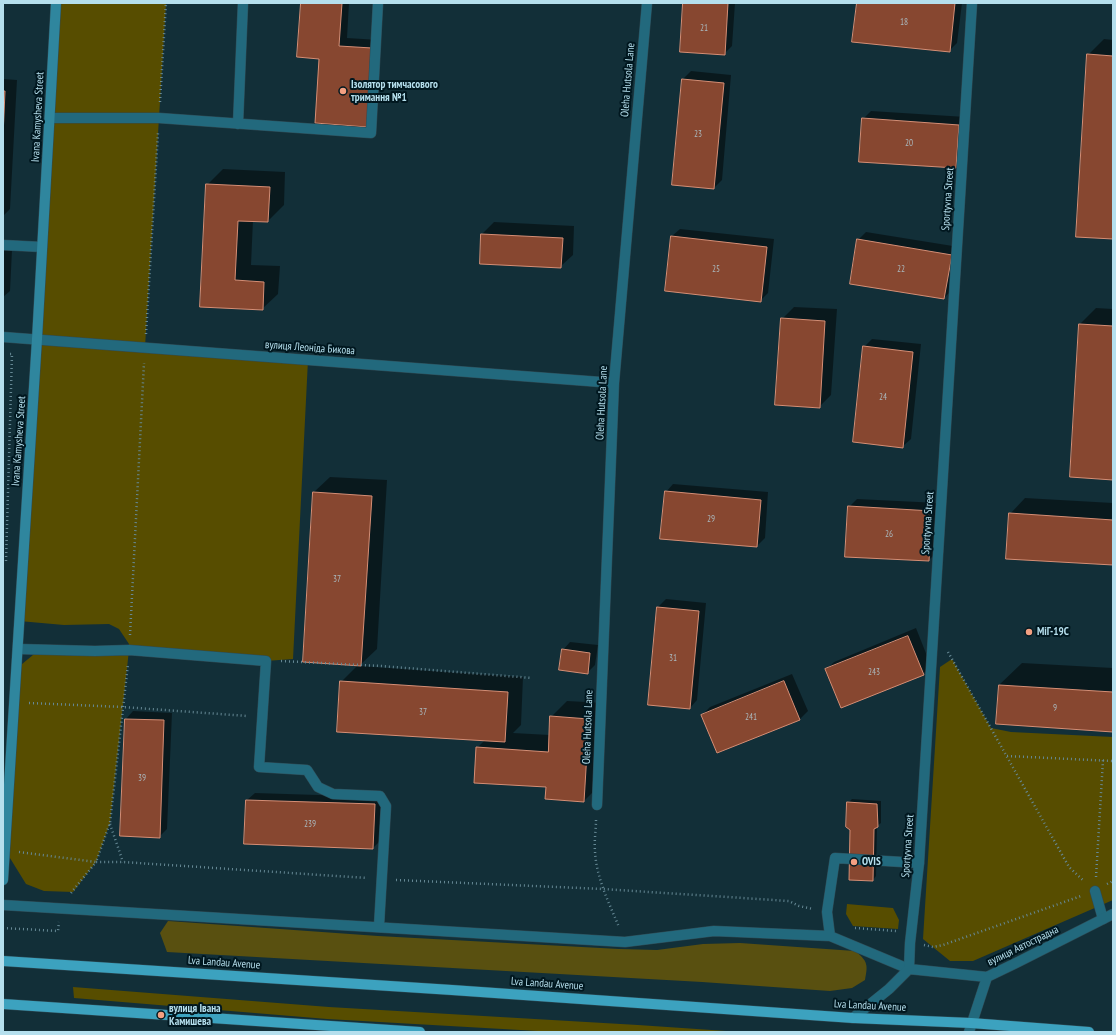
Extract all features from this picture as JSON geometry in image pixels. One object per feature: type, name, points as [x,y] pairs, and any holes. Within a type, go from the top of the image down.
[{"type":"main road","name":"Lva Landau Avenue","points":[[3,961],[452,990],[853,1018],[970,1028],[1089,1032]]},
{"type":"main road","points":[[3,1004],[420,1032]]},
{"type":"street","name":"Ivana Kamysheva Street","points":[[3,880],[37,339],[56,3]]},
{"type":"street","points":[[238,124],[243,3]]},
{"type":"street","points":[[50,118],[159,118],[371,133],[378,3]]},
{"type":"street","name":"Oleha Hutsola Lane","points":[[597,805],[614,383],[647,3]]},
{"type":"street","name":"Sportyvna Street","points":[[909,969],[910,943],[919,862],[972,3]]},
{"type":"street","points":[[3,245],[42,247]]},
{"type":"street","name":"вулиця Леоніда Бикова","points":[[3,337],[614,383]]},
{"type":"street","points":[[18,649],[95,651],[129,650],[266,661],[260,767],[306,770],[318,787],[333,794],[380,796],[386,806],[379,926]]},
{"type":"street","points":[[830,936],[827,912],[835,858],[919,862]]},
{"type":"street","points":[[1095,891],[1103,919]]},
{"type":"street","points":[[3,905],[379,926],[626,942],[714,931],[830,936],[909,969],[986,977]]},
{"type":"street","name":"вулиця Автострадна","points":[[970,1028],[986,977],[1113,914]]},
{"type":"street","points":[[853,1018],[889,989],[909,969]]},
{"type":"path","points":[[3,928],[58,931],[60,908],[96,862],[110,823],[129,650],[145,347],[166,3]]},
{"type":"path","points":[[3,353],[12,354],[6,567]]},
{"type":"path","points":[[934,627],[1069,867],[1095,891]]},
{"type":"path","points":[[266,661],[381,666],[532,678]]},
{"type":"path","points":[[14,702],[123,707],[264,717]]},
{"type":"path","points":[[1006,756],[1113,761]]},
{"type":"path","points":[[1095,891],[1103,760]]},
{"type":"path","points":[[597,805],[595,851],[603,889],[626,942]]},
{"type":"path","points":[[110,823],[123,862]]},
{"type":"path","points":[[5,850],[96,862],[123,862],[306,875],[603,889],[789,901],[799,906],[827,912],[855,928],[896,931],[910,943],[933,947],[943,945],[1095,891]]},
{"type":"shaded area","points":[[56,3],[166,3],[145,347],[308,360],[293,659],[266,661],[129,650],[129,644],[119,629],[109,624],[64,625],[19,621]]},
{"type":"shaded area","points":[[39,650],[129,650],[110,823],[96,862],[73,892],[44,891],[26,884],[5,850],[16,669]]},
{"type":"shaded area","points":[[952,659],[991,728],[1011,732],[1113,737],[1113,900],[973,961],[950,961],[923,939],[940,667]]},
{"type":"shaded area","points":[[847,904],[893,908],[899,920],[898,929],[853,926],[846,914]]},
{"type":"shaded area","points":[[168,921],[378,936],[619,949],[657,950],[703,944],[740,943],[855,951],[865,961],[867,971],[865,980],[852,988],[830,991],[702,982],[167,952],[160,933]]},
{"type":"shaded area","points":[[73,987],[329,1007],[741,1032],[555,1032],[327,1019],[74,998]]},
{"type":"building","name":"Ізолятор тимчасового тримання №1","points":[[301,3],[342,3],[339,46],[372,48],[367,127],[315,123],[319,59],[297,57]]},
{"type":"building","points":[[683,3],[728,3],[725,55],[680,52]]},
{"type":"building","points":[[857,3],[955,3],[950,52],[852,42]]},
{"type":"building","points":[[1087,54],[1113,56],[1113,239],[1076,237]]},
{"type":"building","points":[[682,79],[724,83],[714,189],[672,185]]},
{"type":"building","points":[[3,91],[5,91],[3,137]]},
{"type":"building","points":[[862,118],[959,125],[956,168],[859,162]]},
{"type":"building","points":[[206,184],[270,187],[268,222],[238,221],[235,280],[264,282],[263,310],[200,307]]},
{"type":"building","points":[[481,234],[563,238],[561,268],[480,264]]},
{"type":"building","points":[[671,236],[767,247],[761,302],[665,291]]},
{"type":"building","points":[[857,239],[952,255],[944,299],[850,284]]},
{"type":"building","points":[[781,318],[825,321],[820,408],[775,405]]},
{"type":"building","points":[[1079,324],[1113,326],[1113,480],[1070,477]]},
{"type":"building","points":[[863,346],[913,352],[903,448],[853,442]]},
{"type":"building","points":[[665,491],[761,500],[757,547],[660,539]]},
{"type":"building","points":[[313,492],[372,496],[361,666],[303,662]]},
{"type":"building","points":[[848,506],[932,511],[929,561],[845,557]]},
{"type":"building","points":[[1009,513],[1113,520],[1113,565],[1006,559]]},
{"type":"building","points":[[657,607],[699,611],[690,709],[648,705]]},
{"type":"building","points":[[908,636],[924,675],[841,708],[825,669]]},
{"type":"building","points":[[562,649],[590,653],[588,674],[559,670]]},
{"type":"building","points":[[340,681],[508,692],[505,742],[337,732]]},
{"type":"building","points":[[784,681],[800,720],[717,753],[701,715]]},
{"type":"building","points":[[999,685],[1113,692],[1113,732],[996,724]]},
{"type":"building","points":[[550,716],[589,719],[584,802],[545,799],[546,787],[474,783],[476,747],[548,752]]},
{"type":"building","points":[[125,719],[164,720],[160,838],[120,836]]},
{"type":"building","points":[[246,800],[375,804],[373,849],[244,844]]},
{"type":"building","points":[[847,802],[877,804],[878,827],[874,829],[873,881],[849,880],[850,830],[846,827]]},
{"type":"place","name":"Ізолятор тимчасового тримання №1","points":[[343,91]]},
{"type":"place","name":"МіГ-19С","points":[[1029,632]]},
{"type":"place","name":"OVIS","points":[[854,862]]},
{"type":"place","name":"вулиця Івана Камишева","points":[[161,1015]]}]
